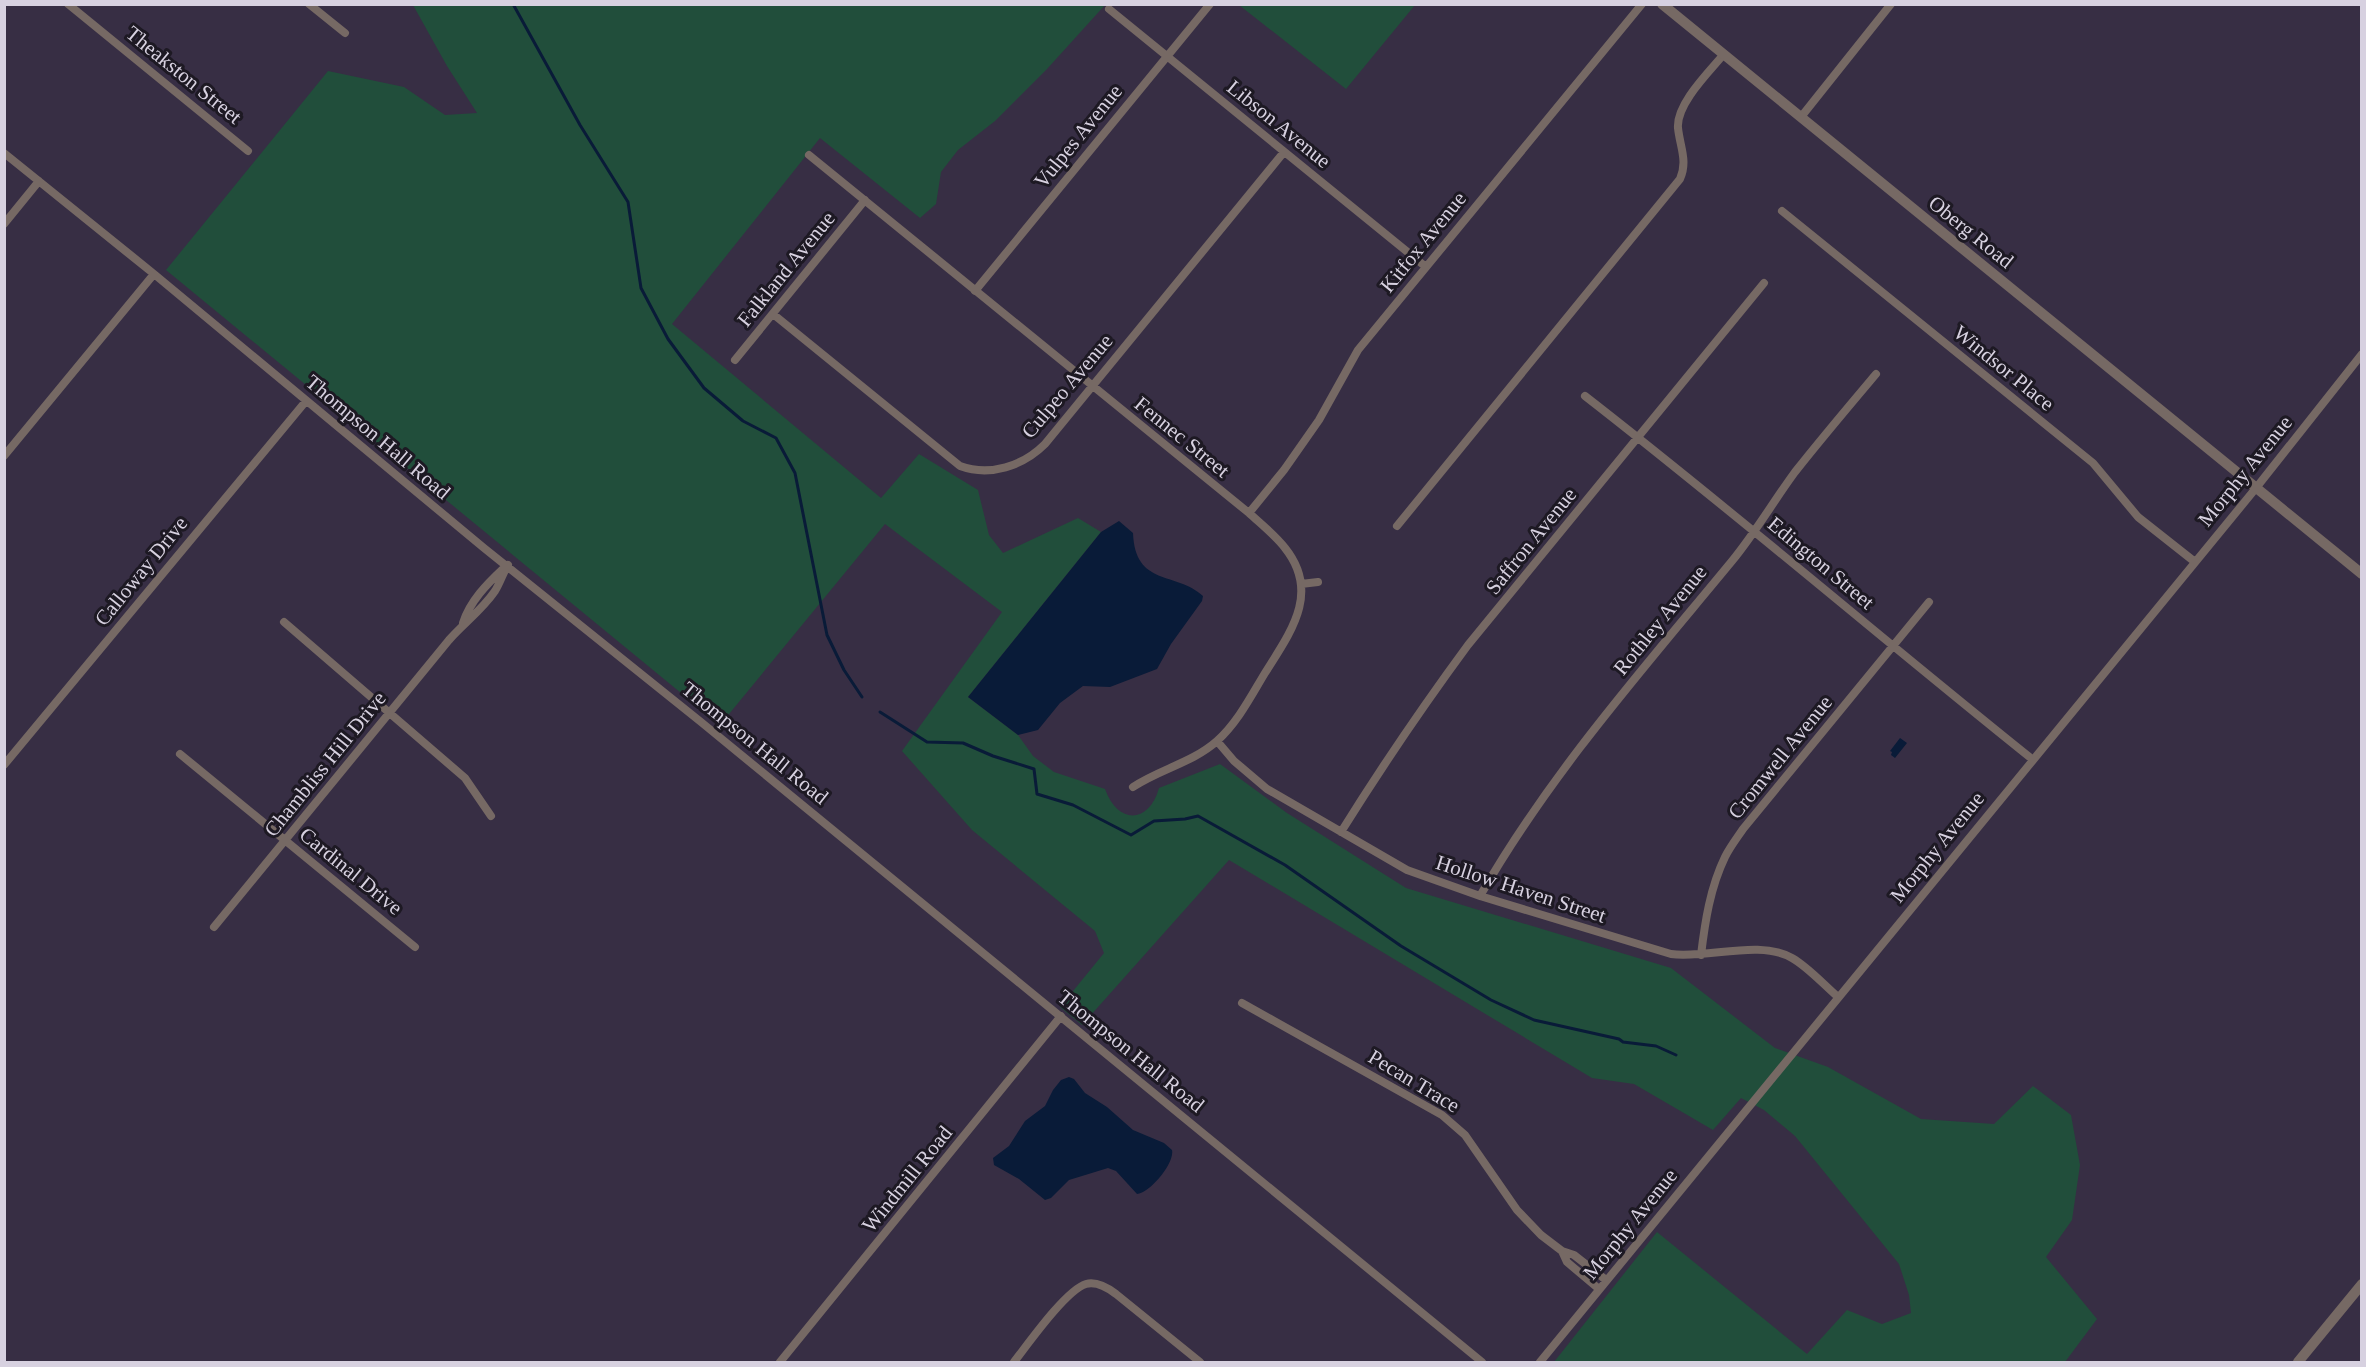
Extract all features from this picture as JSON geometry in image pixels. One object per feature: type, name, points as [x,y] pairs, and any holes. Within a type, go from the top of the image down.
[{"type":"street","name":"Theakston Street","points":[[68,4],[248,151]]},
{"type":"street","points":[[309,4],[345,33]]},
{"type":"street","name":"Vulpes Avenue","points":[[975,291],[1210,4]]},
{"type":"street","name":"Kitfox Avenue","points":[[1249,513],[1284,470],[1319,420],[1358,350],[1642,4]]},
{"type":"street","name":"Oberg Road","points":[[1662,4],[2361,574]]},
{"type":"street","points":[[1801,117],[1891,4]]},
{"type":"street","name":"Libson Avenue","points":[[1109,9],[1426,267]]},
{"type":"street","points":[[1397,526],[1680,179],[1684,170],[1683,148],[1678,127],[1682,107],[1724,54]]},
{"type":"street","name":"Culpeo Avenue","points":[[773,314],[960,466],[972,471],[1008,467],[1038,451],[1284,152]]},
{"type":"street","name":"Thompson Hall Road","points":[[4,153],[1482,1362]]},
{"type":"street","name":"Fennec Street","points":[[809,155],[1091,387],[1249,513],[1287,550],[1294,562],[1301,584],[1301,601],[1296,619],[1286,640],[1242,712],[1217,741],[1188,761],[1150,776],[1133,787]]},
{"type":"street","points":[[4,224],[39,181]]},
{"type":"street","name":"Falkland Avenue","points":[[735,360],[865,201]]},
{"type":"street","name":"Windsor Place","points":[[1782,211],[2092,464],[2138,517],[2195,562]]},
{"type":"street","points":[[4,456],[154,274]]},
{"type":"street","name":"Saffron Avenue","points":[[1341,832],[1422,706],[1468,645],[1764,283]]},
{"type":"street","name":"Morphy Avenue","points":[[1540,1362],[2256,488],[2361,354]]},
{"type":"street","name":"Rothley Avenue","points":[[1480,896],[1504,854],[1536,806],[1756,531],[1795,474],[1876,374]]},
{"type":"street","name":"Edington Street","points":[[1586,396],[1756,531],[1893,648],[2032,759]]},
{"type":"street","name":"Calloway Drive","points":[[4,765],[306,401]]},
{"type":"street","name":"Chambliss Hill Drive","points":[[214,927],[463,623],[467,611],[486,585],[508,565]]},
{"type":"street","points":[[1301,584],[1318,582]]},
{"type":"street","name":"Cromwell Avenue","points":[[1701,955],[1713,887],[1725,856],[1743,829],[1929,602]]},
{"type":"street","points":[[284,622],[465,778],[491,816]]},
{"type":"street","name":"Hollow Haven Street","points":[[1217,741],[1250,776],[1407,870],[1480,896],[1671,954],[1688,957],[1764,950],[1777,952],[1792,958],[1838,997]]},
{"type":"street","name":"Cardinal Drive","points":[[180,754],[415,946]]},
{"type":"street","name":"Pecan Trace","points":[[1242,1003],[1442,1115],[1465,1135],[1517,1210],[1541,1235],[1562,1251],[1574,1255],[1606,1280]]},
{"type":"street","name":"Windmill Road","points":[[780,1362],[1061,1017]]},
{"type":"street","name":"Pecan Trace","points":[[1562,1251],[1567,1262],[1599,1289]]},
{"type":"street","points":[[1014,1362],[1074,1290],[1087,1284],[1108,1288],[1200,1362]]},
{"type":"street","points":[[2298,1362],[2361,1284]]},
{"type":"green space","points":[[413,5],[1105,5],[1047,69],[995,121],[958,150],[941,172],[936,204],[920,218],[820,138],[672,324],[881,498],[919,454],[978,490],[989,535],[1003,553],[1078,518],[1101,532],[968,697],[1018,735],[1033,756],[1054,772],[1105,789],[1111,801],[1125,814],[1133,816],[1141,814],[1154,800],[1159,788],[1220,764],[1287,813],[1406,888],[1671,968],[1775,1048],[1828,1067],[1921,1119],[1994,1124],[2033,1086],[2071,1115],[2080,1165],[2072,1220],[2046,1257],[2097,1319],[2065,1362],[1554,1362],[1657,1232],[1807,1354],[1847,1310],[1882,1324],[1911,1313],[1909,1295],[1899,1264],[1795,1136],[1764,1110],[1741,1098],[1713,1130],[1634,1084],[1592,1078],[1229,860],[1082,1025],[1060,1007],[1104,953],[1095,931],[972,830],[902,751],[1002,612],[885,524],[720,725],[166,270],[328,71],[404,87],[445,115],[477,113],[447,66]]},
{"type":"green space","points":[[1239,5],[1415,5],[1346,89]]},
{"type":"water","points":[[1119,521],[1133,533],[1135,550],[1141,562],[1149,570],[1192,588],[1203,596],[1202,601],[1171,644],[1157,669],[1110,687],[1083,686],[1060,703],[1038,730],[1018,735],[968,697],[1101,532]]},
{"type":"water","points":[[1900,738],[1907,743],[1895,758],[1890,751]]},
{"type":"water","points":[[1069,1077],[1074,1079],[1085,1093],[1107,1107],[1133,1130],[1164,1143],[1172,1150],[1172,1156],[1166,1169],[1148,1189],[1137,1194],[1116,1171],[1108,1168],[1069,1180],[1051,1198],[1045,1200],[1019,1179],[994,1165],[993,1158],[1009,1146],[1025,1121],[1045,1106],[1061,1080]]},
{"type":"waterway","points":[[513,4],[580,125],[628,202],[641,288],[668,339],[704,388],[743,421],[776,438],[795,473],[827,635],[844,670],[862,697]]},
{"type":"waterway","points":[[880,712],[927,742],[963,743],[993,756],[1034,769],[1037,794],[1073,805],[1131,835],[1154,821],[1198,816],[1285,865],[1401,946],[1491,1000],[1534,1020],[1619,1039],[1623,1042],[1656,1046],[1676,1055]]}]
